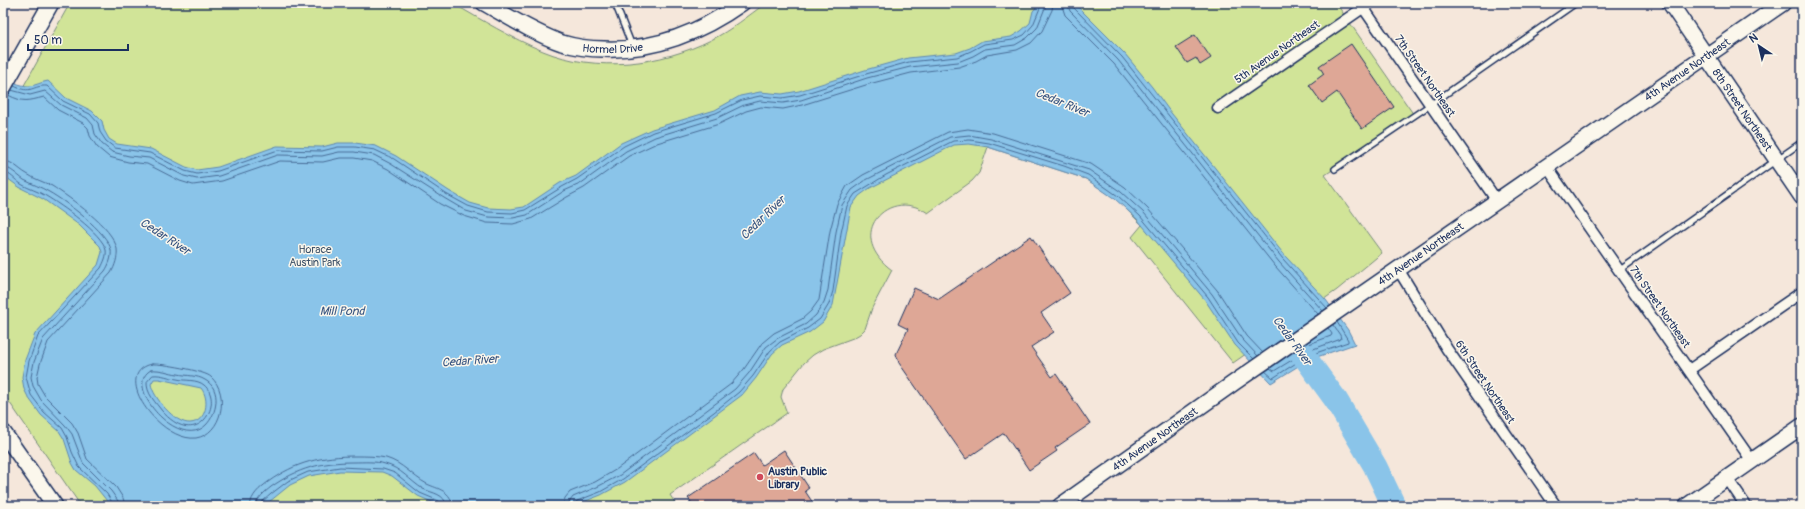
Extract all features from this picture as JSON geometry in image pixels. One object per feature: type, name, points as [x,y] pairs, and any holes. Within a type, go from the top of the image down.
[{"type":"street","points":[[3,88],[51,3]]},
{"type":"street","name":"Hormel Drive","points":[[484,3],[540,34],[564,43],[592,49],[621,50],[671,41],[722,17],[742,3]]},
{"type":"street","name":"8th Street Northeast","points":[[1670,3],[1802,197]]},
{"type":"street","name":"4th Avenue Northeast","points":[[1060,506],[1235,382],[1783,3]]},
{"type":"street","name":"7th Street Northeast","points":[[1364,5],[1430,105],[1497,202]]},
{"type":"street","name":"5th Avenue Northeast","points":[[1218,108],[1364,5]]},
{"type":"street","name":"7th Street Northeast","points":[[1547,167],[1752,461]]},
{"type":"street","name":"6th Street Northeast","points":[[1398,269],[1447,349],[1556,506]]},
{"type":"street","points":[[1689,370],[1802,292]]},
{"type":"street","points":[[1687,506],[1802,426]]},
{"type":"street","points":[[3,432],[55,506]]},
{"type":"street","points":[[1727,478],[1746,506]]},
{"type":"lane","points":[[615,3],[633,48]]},
{"type":"lane","points":[[1335,169],[1576,3]]},
{"type":"lane","points":[[1620,270],[1802,142]]},
{"type":"green space","name":"Mill Pond","points":[[70,3],[452,3],[508,35],[543,51],[563,58],[606,64],[650,60],[692,49],[726,32],[766,3],[1336,3],[1414,115],[1325,175],[1382,253],[1337,290],[1233,363],[1132,237],[1142,225],[1116,199],[1086,179],[988,147],[979,173],[972,181],[928,213],[913,206],[899,205],[887,210],[877,218],[872,229],[871,242],[878,256],[892,270],[872,308],[865,329],[853,338],[823,349],[804,363],[783,389],[781,397],[787,413],[670,495],[677,506],[81,506],[3,393],[3,123]]},
{"type":"water","name":"Mill Pond","points":[[1040,3],[1074,3],[1125,54],[1286,257],[1326,300],[1348,330],[1355,344],[1308,360],[1271,383],[1235,345],[1205,300],[1137,219],[1115,199],[1086,179],[988,147],[969,144],[954,145],[870,188],[859,196],[851,207],[833,305],[823,322],[810,332],[782,345],[772,354],[756,378],[742,395],[625,482],[601,495],[573,506],[441,506],[418,496],[392,476],[382,472],[340,471],[309,476],[290,485],[264,506],[111,506],[95,486],[76,470],[72,463],[64,439],[59,431],[41,415],[24,389],[22,377],[25,360],[35,334],[98,265],[102,252],[100,246],[79,225],[43,199],[19,187],[3,175],[3,74],[11,81],[26,86],[48,81],[66,98],[92,111],[102,121],[104,130],[109,139],[117,144],[151,149],[186,167],[197,170],[218,167],[277,146],[322,147],[338,143],[355,143],[376,146],[396,156],[470,203],[488,208],[511,209],[524,207],[560,183],[576,176],[621,143],[652,129],[715,110],[740,96],[760,92],[782,94],[799,91],[908,58],[956,53],[970,48],[982,41],[1011,37],[1030,23],[1033,11]],"holes":[[[154,379],[201,388],[204,393],[206,404],[200,419],[196,422],[190,423],[184,422],[172,415],[160,402],[151,384]]]},
{"type":"building","points":[[1195,35],[1211,58],[1200,65],[1196,58],[1187,63],[1176,47]]},
{"type":"building","points":[[1351,44],[1394,107],[1362,129],[1337,92],[1322,103],[1309,85],[1324,74],[1319,66]]},
{"type":"building","points":[[1031,236],[1070,293],[1041,313],[1054,332],[1031,347],[1052,377],[1056,374],[1090,424],[1055,448],[1057,451],[1029,470],[1004,433],[966,459],[899,363],[896,354],[908,329],[898,324],[914,288],[939,299]]},
{"type":"building","name":"Austin Public Library","points":[[784,450],[809,488],[805,491],[815,506],[694,506],[688,498],[754,453],[762,465]]},
{"type":"waterway","name":"Cedar River","points":[[1288,334],[1336,400],[1375,466],[1394,506]]},
{"type":"place","name":"Austin Public Library","points":[[760,477]]},
{"type":"park label","name":"Horace Austin Park","points":[[315,255]]}]
